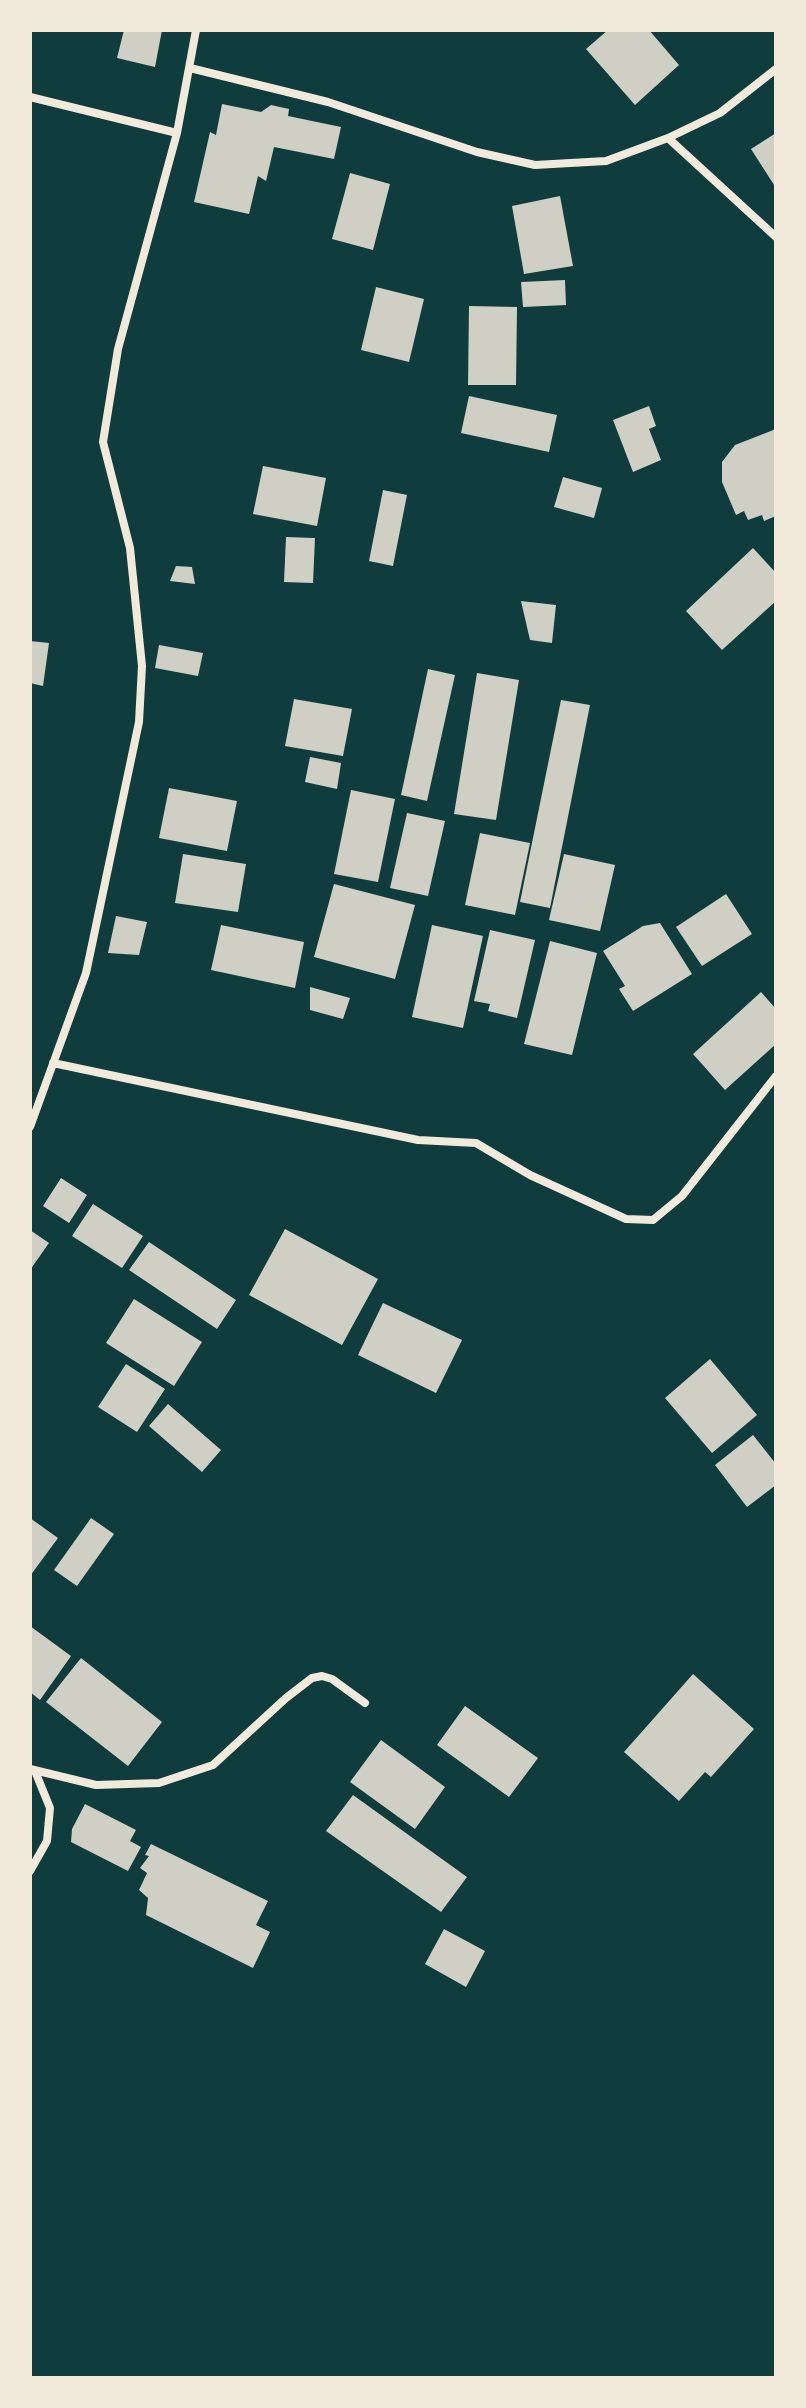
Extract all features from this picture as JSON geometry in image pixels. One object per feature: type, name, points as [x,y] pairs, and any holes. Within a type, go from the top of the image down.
[{"type":"street","points":[[30,1127],[86,973],[139,722],[142,666],[130,548],[103,442],[118,349],[177,133],[196,30]]},
{"type":"street","points":[[190,68],[328,102],[477,152],[535,165],[606,161],[668,138],[720,113],[776,69]]},
{"type":"street","points":[[30,97],[177,133]]},
{"type":"street","points":[[668,138],[776,237]]},
{"type":"street","points":[[53,1063],[418,1140],[476,1143],[530,1175],[626,1219],[653,1220],[682,1196],[776,1076]]},
{"type":"street","points":[[32,1770],[96,1785],[159,1783],[213,1765],[312,1678],[322,1676],[332,1679],[365,1703]]},
{"type":"street","points":[[30,1871],[47,1841],[50,1808],[32,1770]]},
{"type":"building","points":[[124,30],[162,30],[155,67],[117,58]]},
{"type":"building","points":[[608,30],[649,30],[679,65],[635,105],[586,49]]},
{"type":"building","points":[[222,104],[261,112],[271,105],[289,109],[288,116],[341,127],[334,159],[274,147],[266,181],[258,176],[249,214],[194,202],[210,132],[216,135]]},
{"type":"building","points":[[776,133],[776,188],[751,149]]},
{"type":"building","points":[[350,173],[390,184],[373,250],[332,239]]},
{"type":"building","points":[[560,196],[573,266],[524,274],[512,206]]},
{"type":"building","points":[[565,280],[566,305],[523,307],[521,282]]},
{"type":"building","points":[[376,287],[424,299],[409,362],[361,350]]},
{"type":"building","points":[[469,306],[517,307],[516,385],[468,385]]},
{"type":"building","points":[[469,396],[557,415],[549,452],[461,433]]},
{"type":"building","points":[[649,406],[656,426],[649,429],[661,460],[633,472],[613,420]]},
{"type":"building","points":[[776,429],[776,516],[764,521],[762,515],[748,520],[744,511],[736,515],[722,482],[722,462],[735,445]]},
{"type":"building","points":[[263,466],[326,478],[317,526],[253,514]]},
{"type":"building","points":[[563,477],[602,488],[594,518],[554,507]]},
{"type":"building","points":[[383,490],[407,495],[393,566],[369,561]]},
{"type":"building","points":[[286,537],[315,538],[313,583],[284,582]]},
{"type":"building","points":[[753,548],[776,573],[776,601],[722,650],[686,611]]},
{"type":"building","points":[[176,566],[192,567],[195,584],[170,581]]},
{"type":"building","points":[[521,601],[556,605],[552,643],[530,640]]},
{"type":"building","points":[[30,641],[49,643],[43,686],[30,683]]},
{"type":"building","points":[[159,645],[203,653],[198,676],[155,668]]},
{"type":"building","points":[[428,669],[455,675],[427,801],[401,795]]},
{"type":"building","points":[[477,673],[519,680],[496,820],[454,814]]},
{"type":"building","points":[[294,699],[352,709],[343,756],[285,746]]},
{"type":"building","points":[[561,700],[590,705],[550,908],[520,902]]},
{"type":"building","points":[[310,757],[341,763],[337,789],[305,782]]},
{"type":"building","points":[[169,788],[237,801],[227,851],[159,838]]},
{"type":"building","points":[[351,790],[395,799],[378,882],[334,874]]},
{"type":"building","points":[[407,813],[445,821],[428,896],[390,888]]},
{"type":"building","points":[[480,833],[530,843],[515,915],[465,905]]},
{"type":"building","points":[[183,854],[246,864],[238,912],[175,903]]},
{"type":"building","points":[[564,854],[615,865],[600,931],[549,920]]},
{"type":"building","points":[[334,884],[415,905],[395,979],[314,957]]},
{"type":"building","points":[[726,894],[752,934],[702,966],[676,927]]},
{"type":"building","points":[[116,916],[147,922],[139,955],[108,953]]},
{"type":"building","points":[[660,923],[692,974],[633,1011],[619,989],[625,986],[603,951],[643,926]]},
{"type":"building","points":[[221,925],[304,942],[295,988],[211,970]]},
{"type":"building","points":[[432,925],[483,936],[463,1028],[412,1017]]},
{"type":"building","points":[[490,930],[535,940],[517,1018],[488,1011],[490,1004],[474,1001]]},
{"type":"building","points":[[550,941],[597,953],[572,1055],[524,1044]]},
{"type":"building","points":[[310,987],[350,998],[343,1019],[310,1010]]},
{"type":"building","points":[[761,992],[776,1009],[776,1044],[725,1090],[693,1054]]},
{"type":"building","points":[[61,1178],[87,1195],[69,1223],[43,1206]]},
{"type":"building","points":[[93,1204],[143,1236],[122,1268],[72,1236]]},
{"type":"building","points":[[285,1229],[378,1279],[342,1345],[249,1295]]},
{"type":"building","points":[[30,1230],[49,1243],[30,1270]]},
{"type":"building","points":[[149,1242],[236,1300],[217,1329],[129,1270]]},
{"type":"building","points":[[134,1299],[202,1342],[174,1386],[106,1343]]},
{"type":"building","points":[[383,1303],[462,1340],[436,1393],[358,1355]]},
{"type":"building","points":[[710,1359],[757,1415],[712,1453],[665,1398]]},
{"type":"building","points":[[126,1364],[165,1389],[137,1432],[98,1407]]},
{"type":"building","points":[[168,1404],[221,1450],[202,1472],[149,1426]]},
{"type":"building","points":[[753,1435],[776,1464],[776,1485],[747,1507],[715,1465]]},
{"type":"building","points":[[30,1518],[58,1538],[30,1576]]},
{"type":"building","points":[[91,1518],[114,1534],[77,1586],[54,1570]]},
{"type":"building","points":[[30,1626],[71,1656],[40,1700],[30,1692]]},
{"type":"building","points":[[81,1658],[162,1722],[128,1766],[46,1702]]},
{"type":"building","points":[[693,1674],[754,1729],[711,1777],[705,1772],[679,1801],[624,1752]]},
{"type":"building","points":[[465,1706],[538,1758],[509,1797],[437,1745]]},
{"type":"building","points":[[381,1740],[445,1787],[415,1829],[350,1782]]},
{"type":"building","points":[[353,1795],[467,1877],[441,1912],[326,1831]]},
{"type":"building","points":[[85,1804],[136,1830],[130,1841],[141,1847],[128,1871],[71,1842],[72,1829]]},
{"type":"building","points":[[151,1844],[268,1901],[256,1925],[270,1932],[253,1968],[146,1915],[148,1898],[139,1890],[147,1873],[140,1868],[149,1856],[145,1855]]},
{"type":"building","points":[[444,1929],[485,1951],[466,1987],[425,1964]]}]
